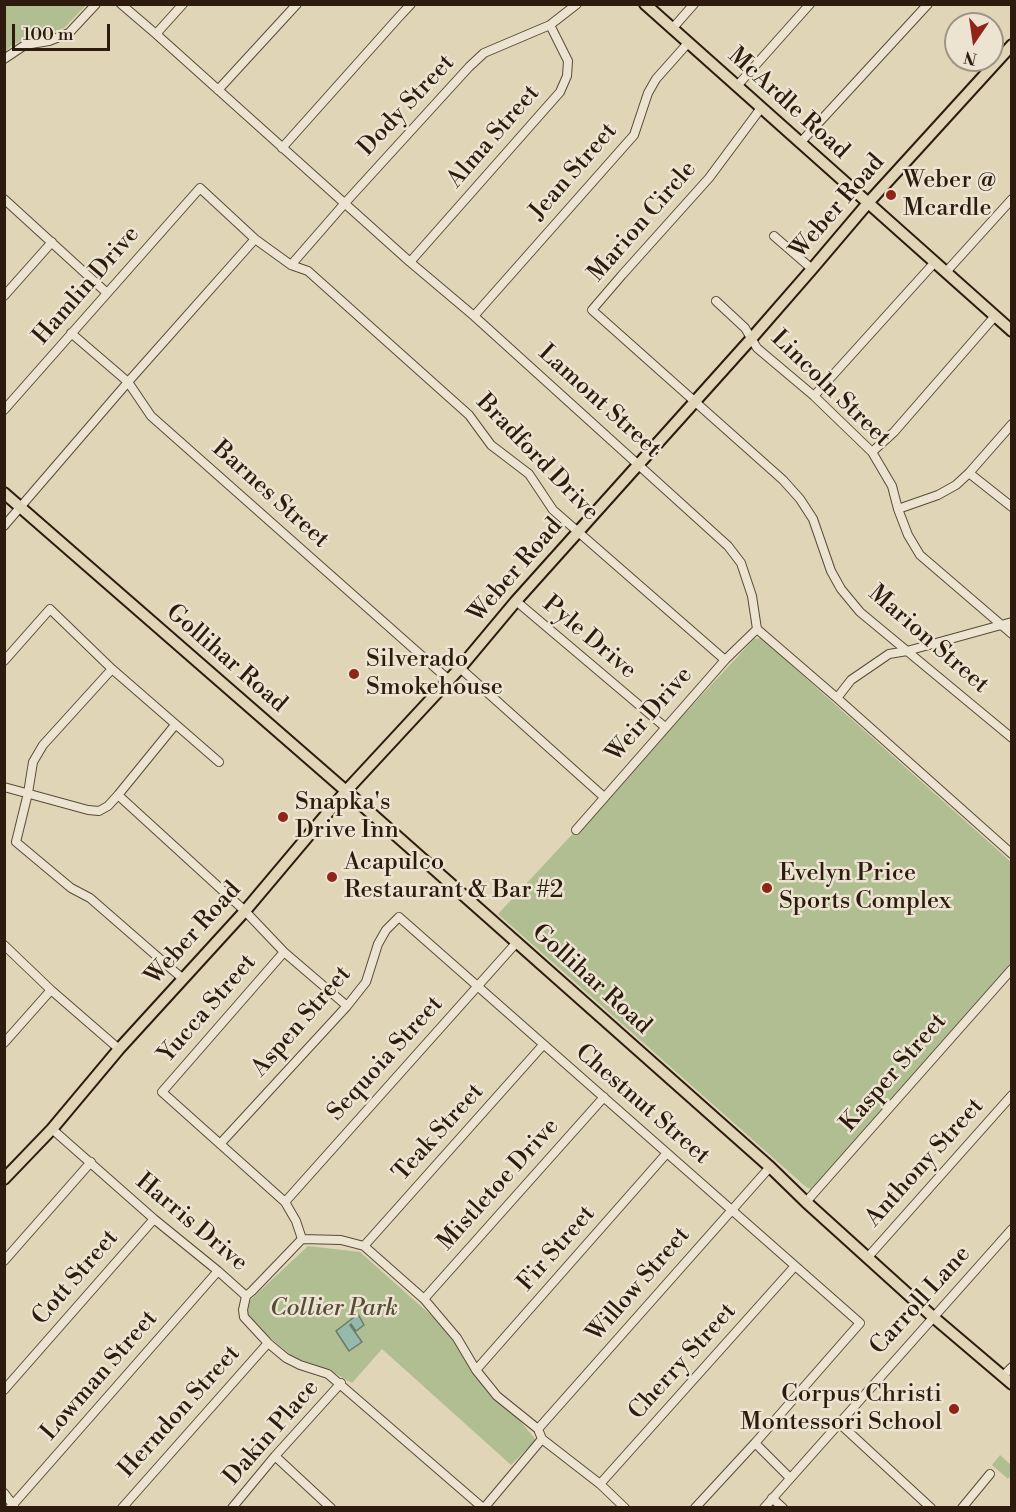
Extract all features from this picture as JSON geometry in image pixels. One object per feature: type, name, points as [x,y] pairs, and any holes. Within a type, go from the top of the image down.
[{"type":"main road","name":"McArdle Road","points":[[645,4],[1011,331]]},
{"type":"main road","name":"Weber Road","points":[[4,1179],[245,911],[346,792],[460,668],[516,601],[751,339],[868,203],[1011,45]]},
{"type":"main road","name":"Gollihar Road","points":[[4,493],[517,942],[770,1167],[932,1316],[1007,1380]]},
{"type":"street","points":[[4,59],[25,45],[49,42],[69,33],[96,4]]},
{"type":"street","name":"Lamont Street","points":[[121,4],[410,262],[474,316],[728,546],[741,563],[752,596],[757,629]]},
{"type":"street","points":[[156,34],[183,4]]},
{"type":"street","points":[[218,90],[297,4]]},
{"type":"street","points":[[282,148],[411,4]]},
{"type":"street","name":"Dody Street","points":[[291,265],[455,82],[484,53],[550,25],[577,4]]},
{"type":"street","points":[[672,29],[694,4]]},
{"type":"street","points":[[736,86],[810,4]]},
{"type":"street","points":[[800,143],[928,4]]},
{"type":"street","name":"Alma Street","points":[[410,262],[560,92],[567,76],[568,61],[550,25]]},
{"type":"street","name":"Jean Street","points":[[474,316],[634,135],[648,93],[656,79],[688,43]]},
{"type":"street","name":"Marion Circle","points":[[694,401],[592,310],[709,178],[761,108]]},
{"type":"street","name":"Bradford Drive","points":[[200,188],[255,239],[291,265],[308,271],[469,415],[491,445],[529,474],[553,510],[725,660]]},
{"type":"street","name":"Hamlin Drive","points":[[4,410],[200,188]]},
{"type":"street","points":[[4,199],[107,293]]},
{"type":"street","points":[[946,272],[1011,199]]},
{"type":"street","points":[[774,236],[812,269]]},
{"type":"street","points":[[4,526],[255,239]]},
{"type":"street","points":[[4,296],[52,242]]},
{"type":"street","points":[[814,396],[935,262]]},
{"type":"street","name":"Lincoln Street","points":[[716,301],[745,328],[757,348],[814,396],[872,452],[892,486],[908,535],[920,555],[1011,634]]},
{"type":"street","points":[[872,452],[894,432],[995,316]]},
{"type":"street","name":"Barnes Street","points":[[71,333],[128,382],[151,416],[449,680]]},
{"type":"street","name":"Marion Street","points":[[694,401],[783,480],[800,499],[813,519],[831,571],[841,589],[860,612],[1011,738]]},
{"type":"street","points":[[898,510],[938,495],[956,485],[1011,424]]},
{"type":"street","points":[[969,473],[1011,507]]},
{"type":"street","name":"Pyle Drive","points":[[516,601],[665,727]]},
{"type":"street","points":[[4,661],[50,609],[112,669],[219,762]]},
{"type":"street","points":[[837,698],[851,680],[889,654],[1011,622]]},
{"type":"street","points":[[757,629],[1011,854]]},
{"type":"street","name":"Weir Drive","points":[[576,830],[725,660],[757,629]]},
{"type":"street","points":[[460,668],[604,797]]},
{"type":"street","points":[[112,669],[43,745],[33,762],[16,842],[71,888],[90,898],[183,979]]},
{"type":"street","points":[[4,787],[99,811],[108,806],[118,795],[175,725]]},
{"type":"street","points":[[118,795],[245,911],[284,952],[347,1006]]},
{"type":"street","name":"Chestnut Street","points":[[399,917],[860,1323],[755,1443]]},
{"type":"street","name":"Aspen Street","points":[[220,1144],[347,1006],[366,982],[378,944],[386,930],[399,917]]},
{"type":"street","name":"Sequoia Street","points":[[285,1202],[517,942]]},
{"type":"street","points":[[4,945],[118,1050]]},
{"type":"street","name":"Yucca Street","points":[[220,1144],[162,1092],[284,952]]},
{"type":"street","name":"Kasper Street","points":[[806,1202],[1011,969]]},
{"type":"street","points":[[4,1043],[51,990]]},
{"type":"street","name":"Teak Street","points":[[364,1246],[543,1045]]},
{"type":"street","name":"Anthony Street","points":[[868,1257],[1011,1095]]},
{"type":"street","name":"Mistletoe Drive","points":[[424,1299],[604,1097]]},
{"type":"street","name":"Harris Drive","points":[[52,1128],[154,1219],[246,1296],[244,1317],[268,1343],[286,1358],[328,1374],[341,1383],[484,1508]]},
{"type":"street","points":[[220,1144],[285,1202],[296,1221],[302,1239]]},
{"type":"street","name":"Fir Street","points":[[476,1370],[667,1153]]},
{"type":"street","points":[[4,1261],[91,1162]]},
{"type":"street","name":"Willow Street","points":[[538,1429],[770,1167]]},
{"type":"street","name":"Cott Street","points":[[4,1390],[154,1219]]},
{"type":"street","name":"Carroll Lane","points":[[764,1508],[1011,1229]]},
{"type":"street","points":[[246,1296],[302,1239],[341,1240],[364,1246],[424,1299],[457,1338],[476,1370],[497,1396],[538,1429],[542,1439],[600,1484],[625,1508]]},
{"type":"street","name":"Cherry Street","points":[[600,1484],[795,1266]]},
{"type":"street","name":"Lowman Street","points":[[13,1506],[218,1271]]},
{"type":"street","name":"Herndon Street","points":[[122,1508],[268,1343]]},
{"type":"street","points":[[1007,1380],[1011,1367]]},
{"type":"street","name":"Dakin Place","points":[[232,1508],[341,1383]]},
{"type":"street","points":[[839,1423],[931,1508]]},
{"type":"street","points":[[484,1508],[542,1439]]},
{"type":"street","points":[[695,1508],[755,1443],[790,1478]]},
{"type":"street","points":[[275,1456],[331,1508]]},
{"type":"street","points":[[962,1508],[990,1474]]},
{"type":"street","points":[[4,1493],[13,1506]]},
{"type":"street","points":[[772,1498],[783,1508]]},
{"type":"green space","points":[[5,4],[86,5],[64,28],[27,38],[11,46],[5,53]]},
{"type":"green space","name":"Evelyn Price Sports Complex","points":[[761,638],[1011,862],[1011,963],[811,1189],[498,914],[754,639]]},
{"type":"green space","name":"Collier Park","points":[[308,1246],[360,1252],[433,1317],[536,1440],[511,1465],[382,1349],[352,1383],[331,1371],[293,1357],[247,1318],[248,1302]]},
{"type":"green space","points":[[1000,1455],[1011,1465],[1011,1475],[1008,1479],[992,1465]]},
{"type":"shaded area","points":[[358,1314],[364,1325],[356,1331],[350,1325],[362,1342],[349,1351],[336,1331]]},
{"type":"place","name":"Weber @ Mcardle","points":[[891,195]]},
{"type":"place","name":"Silverado Smokehouse","points":[[354,674]]},
{"type":"place","name":"Snapka's Drive Inn","points":[[283,817]]},
{"type":"place","name":"Acapulco Restaurant & Bar #2","points":[[332,877]]},
{"type":"place","name":"Evelyn Price Sports Complex","points":[[767,888]]},
{"type":"place","name":"Corpus Christi Montessori School","points":[[954,1409]]}]
